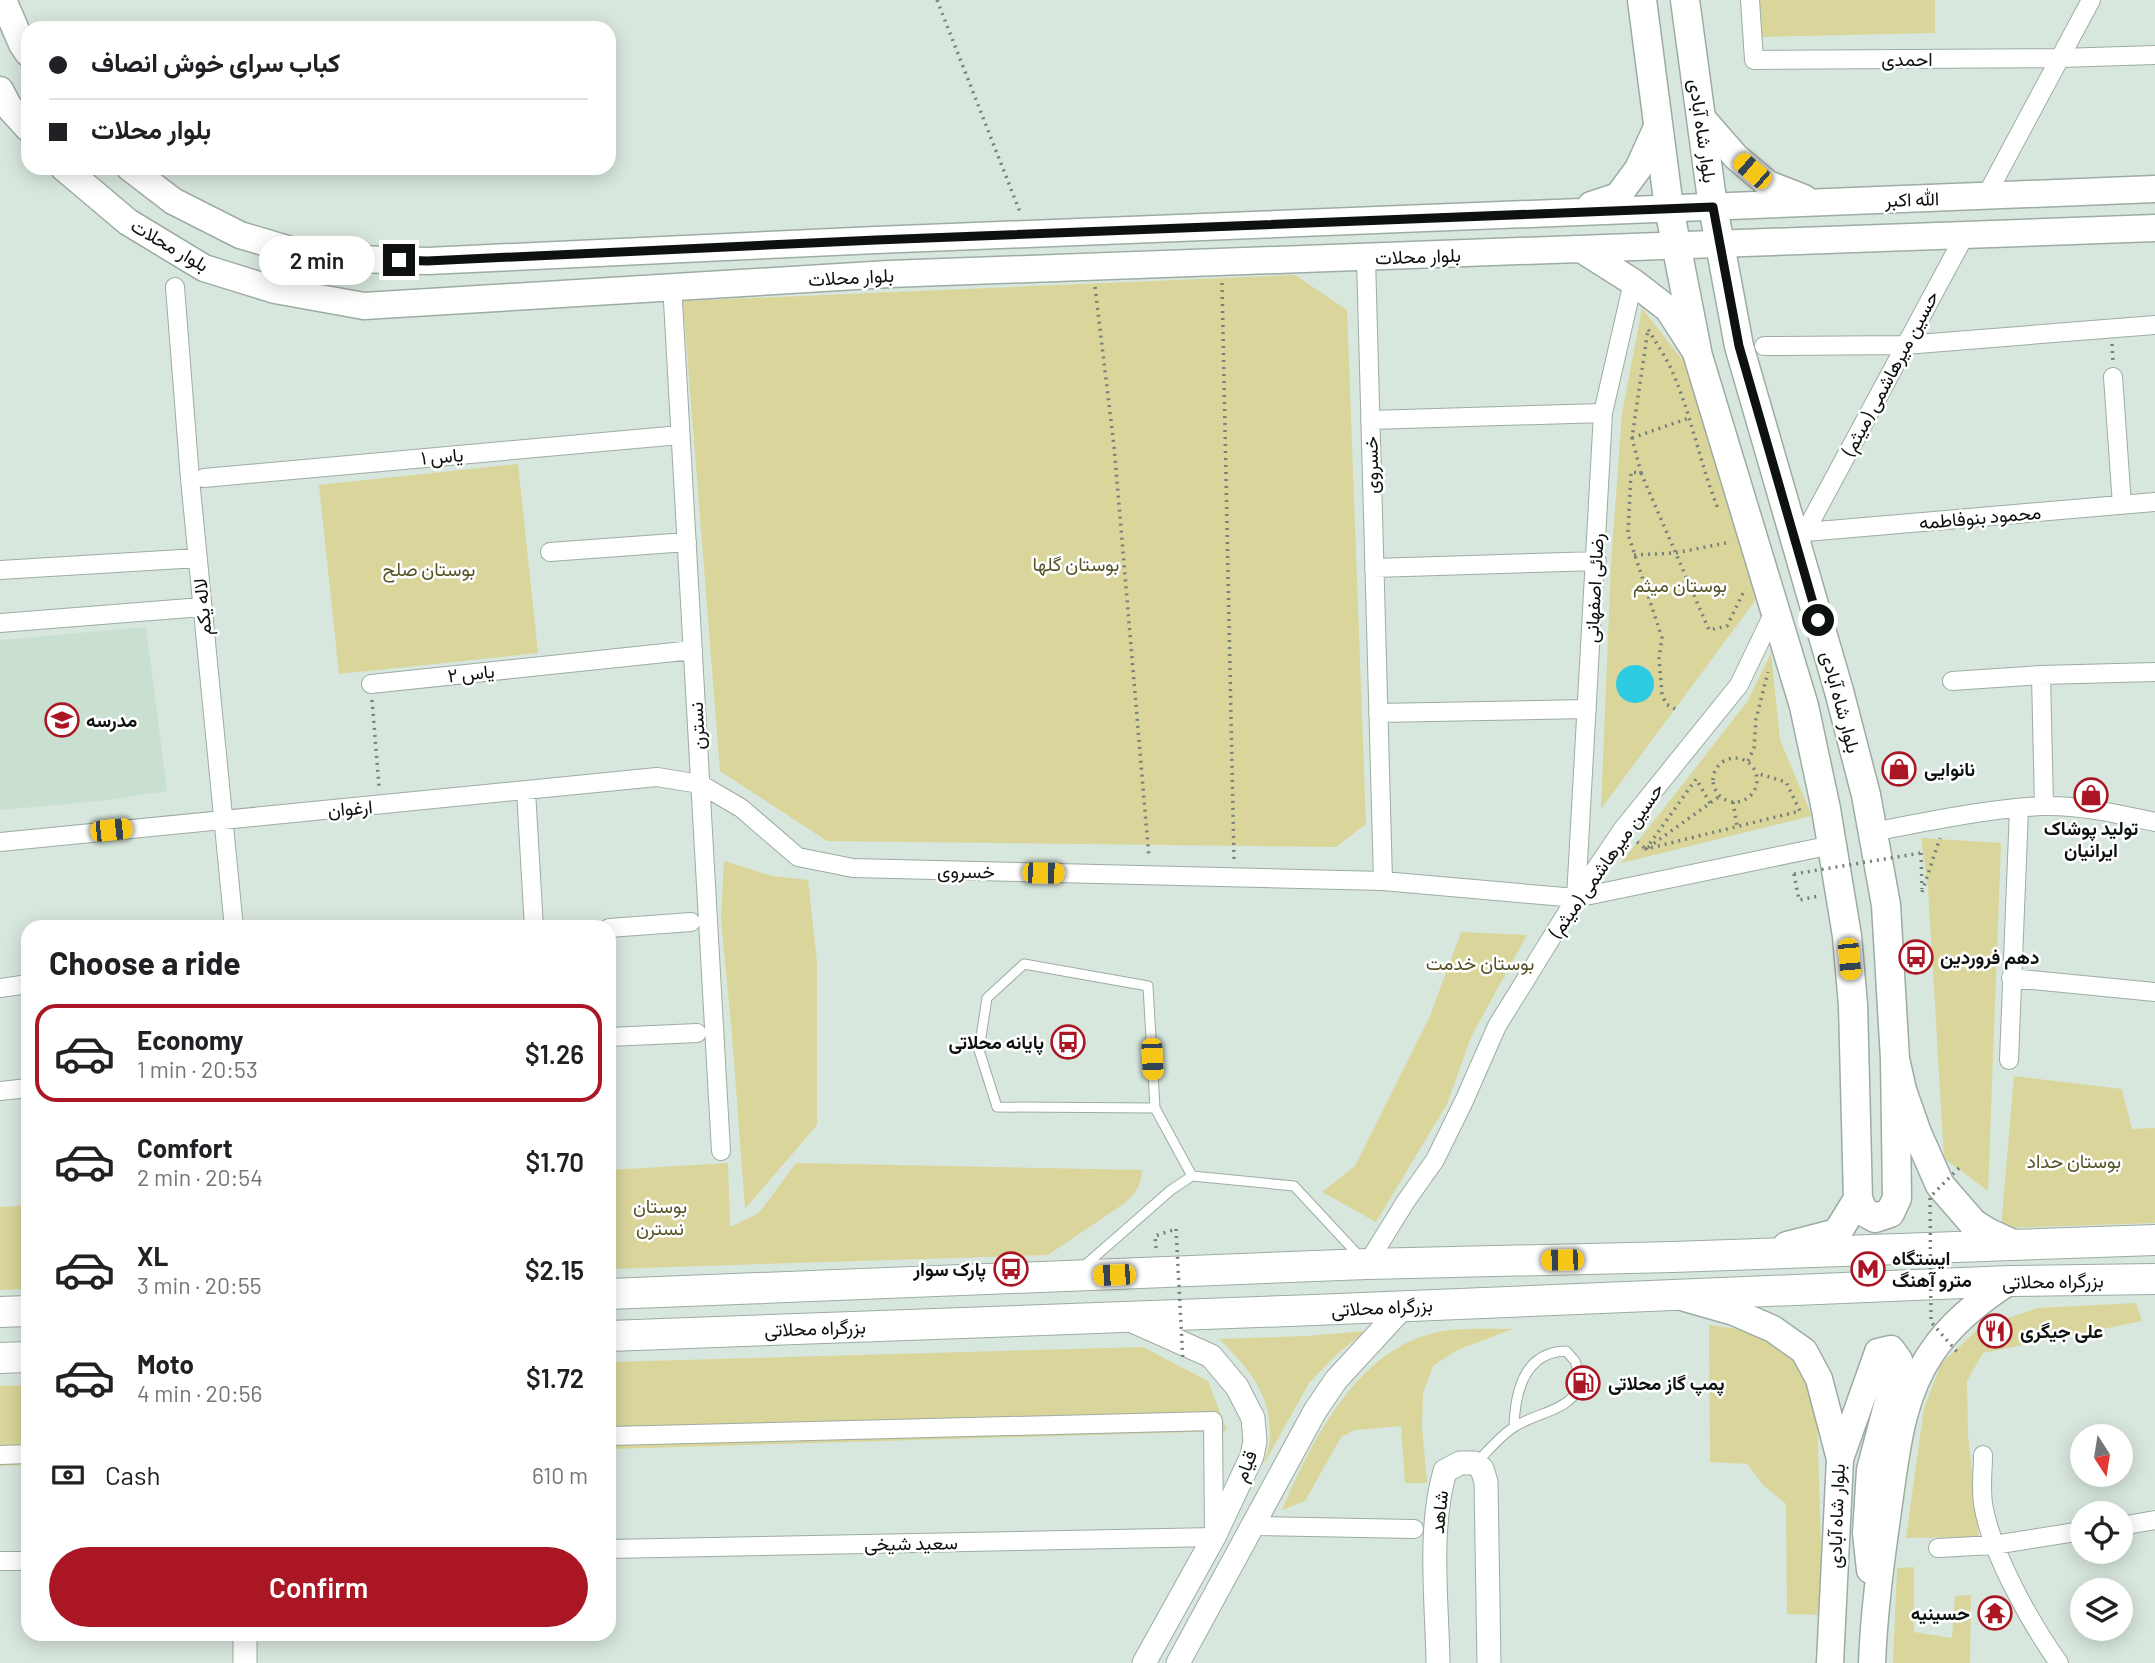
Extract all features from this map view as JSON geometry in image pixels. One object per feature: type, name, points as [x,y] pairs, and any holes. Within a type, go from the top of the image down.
[{"type":"highway","name":"بزرگراه محلاتی","points":[[616,1294],[1367,1264],[2155,1240]]},
{"type":"highway","name":"بزرگراه محلاتی","points":[[616,1336],[2010,1281],[2155,1279]]},
{"type":"highway","points":[[715,1332],[694,1314],[696,1302],[718,1290]]},
{"type":"highway","points":[[0,1312],[21,1311]]},
{"type":"highway","points":[[0,1358],[21,1357]]},
{"type":"main road","points":[[3,0],[21,42]]},
{"type":"main road","name":"بلوار شاه آبادی","points":[[1642,0],[1669,208],[1698,356],[1804,705],[1832,845],[1847,936],[1853,1005],[1858,1199]]},
{"type":"main road","name":"بلوار شاه آبادی","points":[[1685,0],[1713,207],[1739,346],[1801,540],[1873,832],[1886,905],[1895,1059],[1913,1122],[1940,1185],[1973,1223],[2015,1245]]},
{"type":"main road","points":[[0,90],[9,107],[21,120]]},
{"type":"main road","points":[[1702,118],[1736,157],[1768,184],[1815,202]]},
{"type":"main road","points":[[1571,212],[1618,196],[1638,169],[1658,125]]},
{"type":"main road","name":"بلوار محلات","points":[[72,175],[128,222],[204,268],[275,290],[364,306],[889,274],[1675,246]]},
{"type":"main road","name":"بلوار محلات","points":[[139,175],[173,201],[240,235],[317,258],[427,261],[1669,208]]},
{"type":"main road","name":"الله اکبر","points":[[1669,208],[2155,189]]},
{"type":"main road","points":[[1965,235],[1986,196]]},
{"type":"main road","name":"الله اکبر","points":[[1675,246],[2155,228]]},
{"type":"main road","points":[[1581,249],[1633,282],[1668,309],[1698,356]]},
{"type":"main road","points":[[1858,1199],[1864,1212],[1875,1218],[1890,1213],[1897,1198],[1895,1059]]},
{"type":"main road","points":[[1758,1254],[1837,1233],[1858,1199]]},
{"type":"main road","points":[[1872,1663],[1874,1607],[1899,1433],[1909,1399],[1930,1354],[1949,1329],[1983,1298],[2010,1281]]},
{"type":"main road","name":"بلوار شاه آبادی","points":[[1674,1295],[1744,1316],[1773,1329],[1804,1351],[1819,1379],[1840,1459],[1830,1663]]},
{"type":"main road","points":[[1840,1459],[1878,1352],[1891,1349],[1899,1360],[1870,1470],[1866,1533],[1874,1607]]},
{"type":"street","name":"احمدی","points":[[1750,0],[1754,60],[2155,55]]},
{"type":"street","points":[[1986,196],[2091,0]]},
{"type":"street","name":"حسین میرهاشمی (میثم)","points":[[1801,540],[1965,235]]},
{"type":"street","name":"خسروی","points":[[1366,258],[1383,881]]},
{"type":"street","name":"رضائی اصفهانی","points":[[1576,898],[1597,561],[1603,412],[1633,282]]},
{"type":"street","name":"لاله یکم","points":[[175,287],[202,607],[233,920]]},
{"type":"street","name":"نسترن","points":[[673,302],[721,1151]]},
{"type":"street","points":[[1764,346],[1905,345],[2155,325]]},
{"type":"street","points":[[2113,377],[2122,505]]},
{"type":"street","points":[[1370,420],[1603,412]]},
{"type":"street","name":"یاس ۱","points":[[204,478],[681,435]]},
{"type":"street","name":"محمود بنوفاطمه","points":[[1801,540],[2155,502]]},
{"type":"street","points":[[550,552],[687,542]]},
{"type":"street","points":[[0,570],[198,558]]},
{"type":"street","points":[[1374,568],[1597,561]]},
{"type":"street","points":[[0,623],[202,607]]},
{"type":"street","name":"حسین میرهاشمی (میثم)","points":[[1367,1264],[1406,1200],[1435,1160],[1497,1026],[1576,898],[1622,830],[1739,685],[1775,610]]},
{"type":"street","name":"یاس ۲","points":[[371,684],[693,650]]},
{"type":"street","points":[[1952,681],[2041,674],[2155,672]]},
{"type":"street","points":[[2041,674],[2044,806]]},
{"type":"street","points":[[1378,713],[1587,709]]},
{"type":"street","name":"ارغوان","points":[[0,842],[222,818],[381,806],[657,778],[700,784]]},
{"type":"street","name":"خسروی","points":[[700,784],[741,808],[798,857],[853,868],[1383,881],[1576,898],[1832,845]]},
{"type":"street","points":[[526,791],[534,920]]},
{"type":"street","points":[[1873,832],[1946,818],[2044,806],[2092,809],[2155,822]]},
{"type":"street","points":[[2008,1060],[2019,809]]},
{"type":"street","points":[[616,927],[691,922]]},
{"type":"street","points":[[2011,978],[2155,992]]},
{"type":"street","points":[[0,988],[21,986]]},
{"type":"street","points":[[616,1037],[697,1033]]},
{"type":"street","points":[[0,1091],[21,1089]]},
{"type":"street","name":"قیام","points":[[1178,1663],[1315,1411],[1336,1380],[1405,1305]]},
{"type":"street","name":"قیام","points":[[1122,1316],[1211,1356],[1237,1387],[1252,1418],[1255,1440],[1252,1455],[1214,1537],[1144,1663]]},
{"type":"street","points":[[616,1436],[1213,1421],[1214,1537]]},
{"type":"street","points":[[0,1455],[21,1454]]},
{"type":"street","points":[[1983,1455],[1983,1507],[1994,1545],[2040,1637],[2059,1663]]},
{"type":"street","name":"شاهد","points":[[1438,1663],[1436,1528],[1440,1489],[1445,1471],[1460,1463],[1475,1463]]},
{"type":"street","points":[[1475,1463],[1482,1469],[1486,1482],[1489,1663]]},
{"type":"street","points":[[1235,1491],[1251,1493],[1257,1497],[1257,1517],[1414,1529]]},
{"type":"street","points":[[2133,1524],[2155,1520]]},
{"type":"street","points":[[1938,1548],[1994,1545],[2070,1533]]},
{"type":"street","name":"سعید شیخی","points":[[616,1549],[1214,1537]]},
{"type":"street","points":[[0,1561],[21,1561]]},
{"type":"street","points":[[245,1641],[245,1663]]},
{"type":"lane","points":[[1154,1108],[997,1107],[979,1050],[987,998],[1024,964],[1148,986],[1154,1108],[1192,1176]]},
{"type":"lane","points":[[1072,1277],[1171,1190],[1192,1176],[1294,1186],[1367,1264]]},
{"type":"lane","points":[[1475,1463],[1514,1427],[1563,1405],[1576,1396],[1582,1384],[1580,1372],[1566,1351],[1551,1351],[1531,1368],[1519,1388],[1514,1427]]},
{"type":"path","points":[[937,0],[1028,234]]},
{"type":"path","points":[[1222,263],[1234,877]]},
{"type":"path","points":[[1093,268],[1114,446],[1151,875]]},
{"type":"path","points":[[2110,328],[2113,377]]},
{"type":"path","points":[[1722,518],[1707,482],[1672,369],[1648,329],[1632,438],[1641,473],[1709,630],[1727,626],[1745,593],[1741,581]]},
{"type":"path","points":[[1632,438],[1689,418]]},
{"type":"path","points":[[1641,473],[1631,472],[1629,534],[1662,638],[1659,659],[1662,694],[1666,704],[1675,709]]},
{"type":"path","points":[[1634,555],[1675,553],[1731,542],[1726,530]]},
{"type":"path","points":[[1748,761],[1754,748],[1756,719],[1769,666]]},
{"type":"path","points":[[371,684],[381,806]]},
{"type":"path","points":[[1741,758],[1748,761],[1756,773],[1756,787],[1747,799],[1733,802],[1720,796],[1713,783],[1716,769],[1727,759],[1741,758]]},
{"type":"path","points":[[1646,849],[1800,811],[1786,782],[1756,773]]},
{"type":"path","points":[[1646,849],[1696,779],[1710,803]]},
{"type":"path","points":[[1646,849],[1720,796]]},
{"type":"path","points":[[1733,802],[1737,826]]},
{"type":"path","points":[[1821,896],[1799,900],[1794,874],[1921,853],[1922,892],[1946,818]]},
{"type":"path","points":[[1959,1168],[1930,1197],[1931,1322],[1959,1354]]},
{"type":"path","points":[[1156,1236],[1176,1229],[1183,1362]]},
{"type":"shaded area","points":[[146,627],[167,791],[101,801],[0,810],[0,640]]},
{"type":"green space","points":[[1760,0],[1935,0],[1935,33],[1760,37]]},
{"type":"green space","name":"بوستان گلها","points":[[1295,275],[1347,310],[1366,824],[1336,847],[827,841],[720,771],[683,301]]},
{"type":"green space","name":"بوستان میثم","points":[[1642,308],[1688,367],[1757,598],[1601,809],[1611,564],[1622,413]]},
{"type":"green space","name":"بوستان صلح","points":[[518,464],[538,653],[339,674],[319,485]]},
{"type":"green space","points":[[1771,653],[1780,740],[1812,816],[1621,863],[1747,702]]},
{"type":"green space","points":[[1921,838],[2001,843],[1988,1191],[1944,1158],[1928,888]]},
{"type":"green space","points":[[724,861],[772,876],[808,880],[817,962],[817,1125],[745,1209],[721,919]]},
{"type":"green space","name":"بوستان خدمت","points":[[1461,932],[1527,935],[1471,1037],[1447,1104],[1376,1222],[1322,1192],[1355,1166],[1430,1016]]},
{"type":"green space","name":"بوستان حداد","points":[[2014,1076],[2122,1089],[2132,1129],[2155,1128],[2155,1223],[2001,1228]]},
{"type":"green space","name":"بوستان نسترن","points":[[728,1163],[730,1227],[759,1213],[796,1163],[1142,1170],[1138,1188],[1125,1203],[1048,1255],[616,1269],[616,1170]]},
{"type":"green space","points":[[21,1206],[21,1289],[0,1290],[0,1207]]},
{"type":"green space","points":[[2136,1303],[2142,1321],[1983,1353],[1967,1381],[1968,1435],[1979,1537],[1906,1538],[1924,1408],[1941,1364],[1979,1328],[2038,1308]]},
{"type":"green space","points":[[1709,1325],[1739,1329],[1784,1349],[1810,1378],[1817,1417],[1823,1615],[1787,1614],[1786,1504],[1764,1486],[1747,1464],[1710,1462]]},
{"type":"green space","points":[[1513,1329],[1457,1350],[1433,1366],[1423,1393],[1422,1427],[1427,1483],[1405,1483],[1401,1426],[1355,1430],[1341,1437],[1305,1501],[1282,1510],[1324,1426],[1342,1400],[1386,1355],[1413,1340],[1443,1331]]},
{"type":"green space","points":[[1366,1331],[1337,1354],[1309,1383],[1263,1466],[1270,1437],[1266,1405],[1255,1381],[1239,1359],[1219,1339]]},
{"type":"green space","points":[[1143,1347],[1208,1381],[1227,1431],[616,1449],[616,1362]]},
{"type":"green space","points":[[21,1385],[21,1465],[0,1466],[0,1386]]},
{"type":"green space","points":[[1914,1567],[1914,1632],[1952,1638],[1955,1596],[1971,1595],[1970,1663],[1893,1663],[1897,1568]]},
{"type":"water","points":[[1635,665],[1649,670],[1654,684],[1649,698],[1635,703],[1621,698],[1616,684],[1621,670]]},
{"type":"place","name":"مدرسه","points":[[62,720]]},
{"type":"place","name":"نانوایی","points":[[1899,769]]},
{"type":"place","name":"تولید پوشاک ایرانیان","points":[[2091,795]]},
{"type":"place","name":"دهم فروردین","points":[[1916,957]]},
{"type":"place","name":"پایانه محلاتی","points":[[1068,1042]]},
{"type":"place","name":"پارک سوار","points":[[1011,1269]]},
{"type":"place","name":"ایستگاه مترو آهنگ","points":[[1868,1269]]},
{"type":"place","name":"علی جیگری","points":[[1995,1331]]},
{"type":"place","name":"پمپ گاز محلاتی","points":[[1583,1383]]},
{"type":"place","name":"حسینیه","points":[[1995,1613]]},
{"type":"route","points":[[399,260],[427,261],[876,240],[1713,207],[1739,346],[1818,620]]}]
